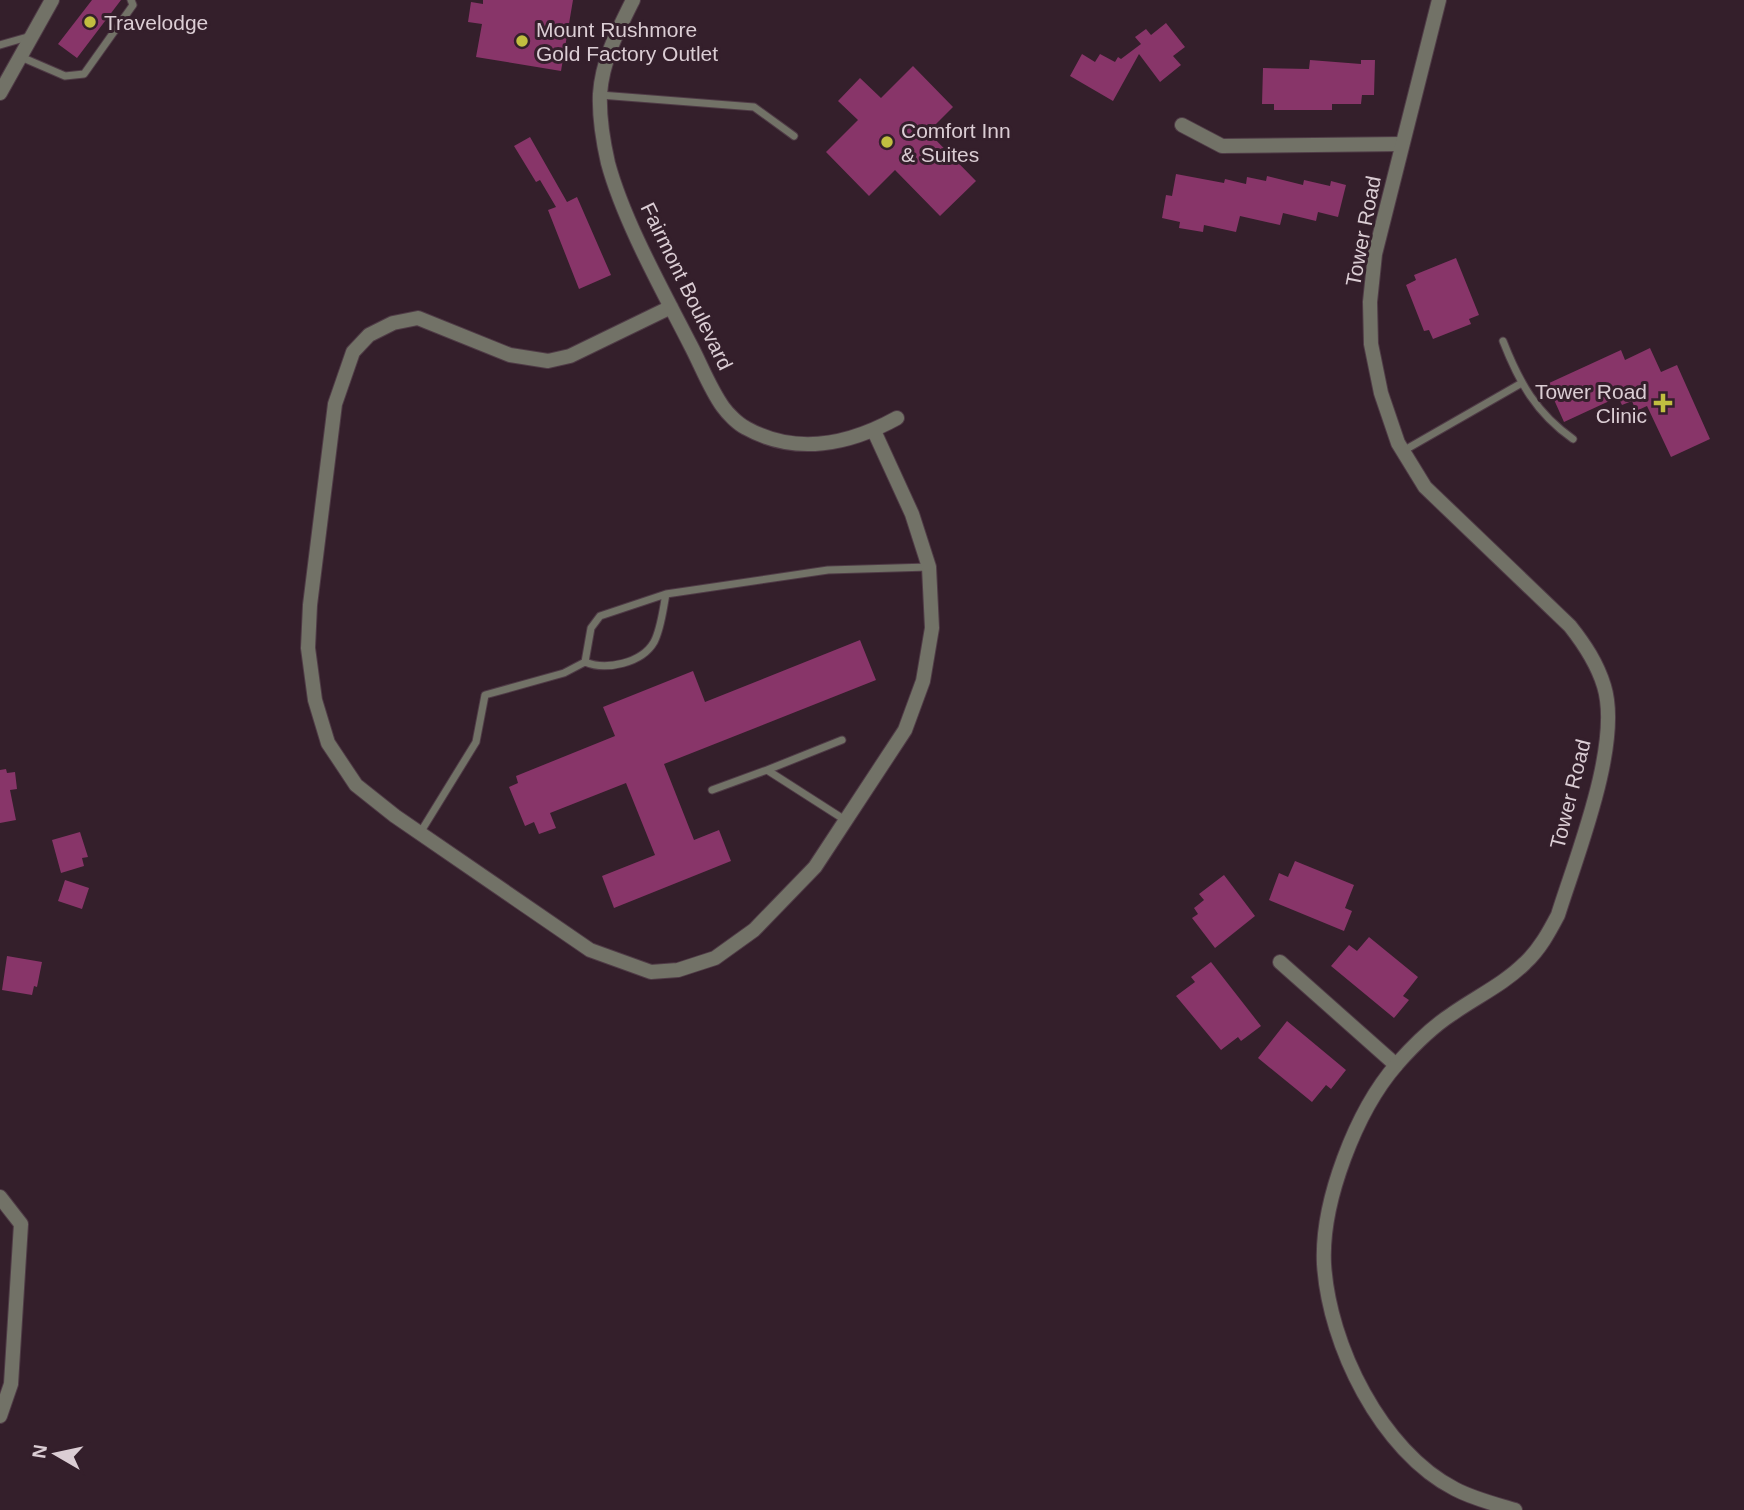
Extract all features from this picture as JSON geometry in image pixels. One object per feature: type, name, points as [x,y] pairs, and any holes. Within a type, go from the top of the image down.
[{"type":"street","points":[[0,93],[52,0]]},
{"type":"street","name":"Fairmont Boulevard","points":[[633,0],[615,37],[604,69],[600,94],[601,125],[609,164],[647,260],[723,407],[744,427],[774,440],[799,444],[852,439],[897,418]]},
{"type":"street","name":"Tower Road","points":[[1439,0],[1375,254],[1370,302],[1371,344],[1381,393],[1403,451],[1425,487],[1570,626],[1590,653],[1605,688],[1609,720],[1605,754],[1580,843],[1558,915],[1545,940],[1525,963],[1449,1015],[1396,1065],[1376,1093],[1344,1158],[1329,1208],[1324,1264],[1335,1320],[1354,1373],[1377,1417],[1411,1456],[1454,1489],[1515,1510]]},
{"type":"street","points":[[1182,125],[1222,146],[1402,144]]},
{"type":"street","points":[[671,307],[570,356],[548,361],[510,355],[418,318],[393,323],[369,334],[353,352],[335,404],[310,605],[308,648],[315,700],[328,743],[356,785],[420,833],[590,950],[651,972],[678,970],[715,958],[754,930],[815,867],[905,730],[923,681],[932,628],[929,567],[912,514],[874,431]]},
{"type":"street","points":[[1280,962],[1396,1065]]},
{"type":"street","points":[[0,1197],[21,1224],[21,1234],[11,1384],[0,1416]]},
{"type":"lane","points":[[20,56],[65,76],[84,74],[133,5],[131,0]]},
{"type":"lane","points":[[0,45],[32,36]]},
{"type":"lane","points":[[600,94],[754,107],[794,136]]},
{"type":"lane","points":[[1503,341],[1520,384],[1558,428],[1573,439]]},
{"type":"lane","points":[[1403,451],[1520,384]]},
{"type":"lane","points":[[585,662],[592,628],[600,617],[666,594],[828,570],[929,567]]},
{"type":"lane","points":[[585,662],[596,667],[621,664],[649,649],[656,640],[666,594]]},
{"type":"lane","points":[[420,833],[476,742],[485,695],[564,673],[585,662]]},
{"type":"lane","points":[[712,790],[842,740]]},
{"type":"lane","points":[[767,769],[845,820]]},
{"type":"building","name":"Travelodge","points":[[92,0],[121,0],[77,58],[58,44]]},
{"type":"building","name":"Mount Rushmore Gold Factory Outlet","points":[[483,0],[573,0],[561,71],[476,57],[482,24],[468,22],[471,2],[483,4]]},
{"type":"building","points":[[1166,23],[1185,47],[1173,56],[1181,65],[1160,82],[1139,54],[1113,101],[1070,76],[1082,54],[1095,62],[1100,54],[1115,62],[1118,57],[1121,59],[1141,44],[1135,37],[1146,29],[1151,35]]},
{"type":"building","points":[[1310,60],[1361,64],[1361,60],[1375,60],[1374,95],[1362,95],[1361,104],[1332,104],[1332,110],[1274,110],[1274,104],[1262,104],[1263,68],[1309,69]]},
{"type":"building","name":"Comfort Inn & Suites","points":[[913,66],[953,107],[928,132],[976,181],[940,216],[895,170],[869,196],[826,152],[858,120],[838,101],[860,78],[881,98]]},
{"type":"building","points":[[530,137],[567,202],[577,197],[611,275],[579,289],[548,210],[556,207],[540,180],[536,182],[514,146]]},
{"type":"building","points":[[1176,174],[1224,183],[1225,179],[1246,184],[1247,177],[1266,181],[1267,176],[1303,185],[1304,180],[1330,186],[1331,181],[1346,185],[1338,217],[1318,212],[1316,221],[1283,213],[1280,225],[1240,216],[1236,232],[1204,225],[1203,232],[1179,228],[1180,222],[1162,218],[1166,195],[1172,196]]},
{"type":"building","points":[[1456,258],[1479,315],[1469,319],[1471,324],[1433,339],[1429,330],[1424,331],[1406,285],[1416,280],[1414,275]]},
{"type":"building","name":"Tower Road Clinic","points":[[1650,348],[1661,372],[1677,365],[1710,439],[1671,457],[1647,406],[1636,411],[1632,401],[1622,405],[1618,397],[1564,422],[1547,384],[1621,350],[1625,360]]},
{"type":"building","points":[[860,640],[876,680],[664,764],[694,840],[719,830],[731,861],[614,908],[602,876],[655,855],[626,783],[550,813],[556,828],[539,834],[534,822],[525,826],[509,787],[518,783],[516,776],[615,736],[603,707],[693,671],[705,702]]},
{"type":"building","points":[[6,769],[7,773],[15,772],[17,789],[10,790],[16,820],[0,823],[0,770]]},
{"type":"building","points":[[80,832],[88,857],[82,858],[84,866],[61,873],[52,840]]},
{"type":"building","points":[[1295,861],[1354,885],[1345,908],[1352,911],[1344,931],[1269,900],[1279,873],[1288,877]]},
{"type":"building","points":[[1224,875],[1255,916],[1215,948],[1192,918],[1198,914],[1194,908],[1204,900],[1199,894]]},
{"type":"building","points":[[65,880],[89,888],[82,909],[58,901]]},
{"type":"building","points":[[1369,937],[1418,977],[1403,996],[1409,1000],[1394,1018],[1331,966],[1349,945],[1357,951]]},
{"type":"building","points":[[7,956],[42,962],[37,987],[34,986],[32,995],[2,990]]},
{"type":"building","points":[[1211,962],[1261,1026],[1241,1041],[1238,1037],[1221,1050],[1176,996],[1195,982],[1191,977]]},
{"type":"building","points":[[1287,1021],[1346,1070],[1331,1089],[1326,1085],[1312,1102],[1258,1058]]},
{"type":"place","name":"Travelodge","points":[[90,22]]},
{"type":"place","name":"Mount Rushmore Gold Factory Outlet","points":[[522,41]]},
{"type":"place","name":"Comfort Inn & Suites","points":[[887,142]]},
{"type":"place","name":"Tower Road Clinic","points":[[1663,403]]}]
